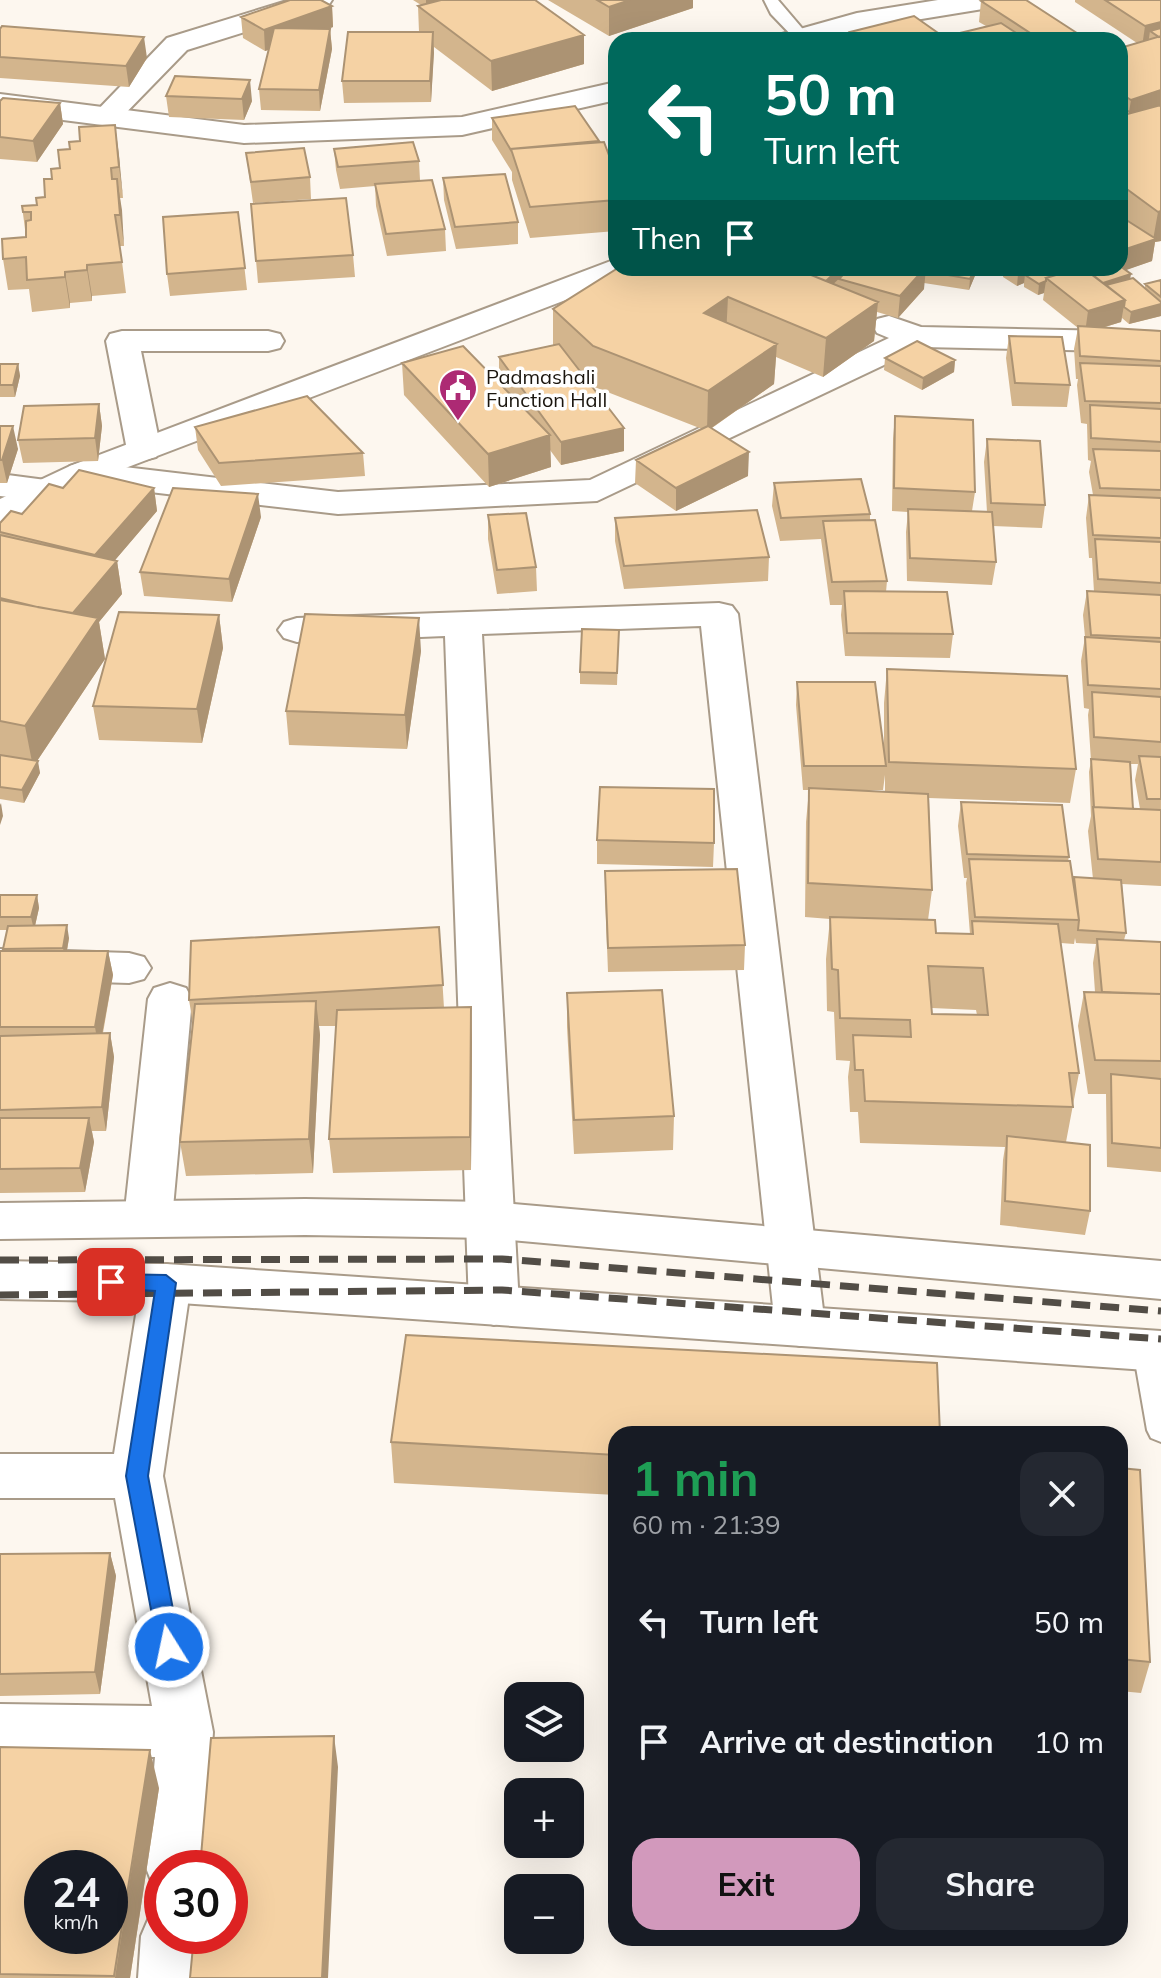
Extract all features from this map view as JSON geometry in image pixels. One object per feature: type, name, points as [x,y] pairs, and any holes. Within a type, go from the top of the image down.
[{"type":"street","points":[[105,118],[177,44],[318,0]]},
{"type":"street","points":[[809,32],[853,11],[989,0]]},
{"type":"street","points":[[0,103],[244,134],[462,126],[608,93]]},
{"type":"street","points":[[0,513],[82,473],[608,273]]},
{"type":"street","points":[[858,314],[917,337],[1161,342]]},
{"type":"street","points":[[82,473],[338,503],[597,490],[917,337]]},
{"type":"street","points":[[144,450],[122,341],[268,341]]},
{"type":"street","points":[[0,485],[48,490]]},
{"type":"street","points":[[297,630],[719,614],[800,1326]]},
{"type":"street","points":[[463,624],[494,1305]]},
{"type":"street","points":[[0,964],[129,968]]},
{"type":"street","points":[[148,1219],[170,999]]},
{"type":"street","points":[[0,1221],[490,1220],[1161,1280]]},
{"type":"street","points":[[0,1280],[166,1283],[1154,1350]]},
{"type":"street","points":[[166,1283],[137,1476],[185,1732],[176,1850]]},
{"type":"street","points":[[0,1476],[137,1476]]},
{"type":"street","points":[[0,1730],[185,1732]]},
{"type":"street","points":[[168,1978],[170,1954]]},
{"type":"lane","points":[[771,0],[792,32]]},
{"type":"lane","points":[[1154,1350],[1161,1430]]},
{"type":"building","points":[[290,0],[321,0],[332,6],[264,30],[241,17]]},
{"type":"building","points":[[441,0],[535,0],[584,35],[491,61],[418,6]]},
{"type":"building","points":[[597,0],[630,0],[609,7]]},
{"type":"building","points":[[1026,0],[1075,32],[1029,32],[981,1]]},
{"type":"building","points":[[1105,0],[1161,0],[1161,22],[1145,26]]},
{"type":"building","points":[[914,16],[937,32],[850,32]]},
{"type":"building","points":[[1001,23],[1015,32],[964,32]]},
{"type":"building","points":[[2,26],[144,37],[126,66],[0,57]]},
{"type":"building","points":[[274,28],[330,29],[319,90],[259,89]]},
{"type":"building","points":[[1161,28],[1159,37],[1150,31]]},
{"type":"building","points":[[348,32],[433,32],[430,81],[342,81]]},
{"type":"building","points":[[1161,36],[1161,90],[1131,100],[1128,98],[1128,46]]},
{"type":"building","points":[[175,76],[250,80],[242,99],[166,96]]},
{"type":"building","points":[[3,98],[60,103],[33,141],[0,137],[0,101]]},
{"type":"building","points":[[1161,105],[1161,211],[1158,212],[1128,190],[1128,114]]},
{"type":"building","points":[[575,106],[599,141],[511,149],[512,152],[492,118]]},
{"type":"building","points":[[115,125],[119,167],[111,168],[112,179],[117,179],[120,215],[115,215],[122,262],[87,265],[87,270],[65,272],[65,277],[27,280],[26,257],[3,259],[2,239],[26,237],[26,221],[31,220],[31,212],[23,212],[22,206],[37,205],[36,198],[45,197],[44,179],[52,179],[51,169],[60,168],[58,150],[70,149],[69,142],[80,141],[79,127]]},
{"type":"building","points":[[413,142],[419,161],[338,167],[334,149]]},
{"type":"building","points":[[604,142],[608,153],[608,201],[530,207],[511,149]]},
{"type":"building","points":[[304,148],[310,177],[251,182],[246,153]]},
{"type":"building","points":[[505,174],[518,222],[455,227],[443,178]]},
{"type":"building","points":[[432,180],[445,229],[386,234],[375,184]]},
{"type":"building","points":[[346,198],[353,255],[256,261],[251,204]]},
{"type":"building","points":[[238,212],[245,268],[167,274],[163,217]]},
{"type":"building","points":[[1128,221],[1156,239],[1128,248]]},
{"type":"building","points":[[608,274],[814,276],[878,302],[826,338],[728,297],[704,313],[777,344],[708,391],[593,346],[553,309]]},
{"type":"building","points":[[814,276],[831,276],[826,281]]},
{"type":"building","points":[[842,276],[918,276],[900,296],[839,279]]},
{"type":"building","points":[[1027,276],[1052,276],[1046,278],[1039,284]]},
{"type":"building","points":[[1094,276],[1125,276],[1103,283]]},
{"type":"building","points":[[1094,276],[1125,300],[1088,311],[1046,278]]},
{"type":"building","points":[[1133,278],[1161,304],[1131,312],[1124,307],[1125,300],[1106,285]]},
{"type":"building","points":[[1161,280],[1161,297],[1145,284]]},
{"type":"building","points":[[1078,326],[1161,331],[1161,361],[1080,356]]},
{"type":"building","points":[[1009,336],[1062,337],[1070,385],[1015,383]]},
{"type":"building","points":[[917,341],[955,360],[923,378],[885,358]]},
{"type":"building","points":[[559,344],[624,428],[561,442],[499,357]]},
{"type":"building","points":[[463,346],[550,435],[488,454],[402,363]]},
{"type":"building","points":[[1080,363],[1161,366],[1161,403],[1085,401]]},
{"type":"building","points":[[0,364],[18,364],[13,385],[0,385]]},
{"type":"building","points":[[307,396],[363,453],[219,463],[195,427]]},
{"type":"building","points":[[99,404],[95,438],[18,440],[24,406]]},
{"type":"building","points":[[1090,405],[1161,409],[1161,442],[1091,438]]},
{"type":"building","points":[[895,416],[973,420],[975,492],[894,488]]},
{"type":"building","points":[[0,426],[13,426],[2,460],[0,460]]},
{"type":"building","points":[[708,426],[749,452],[676,488],[636,460]]},
{"type":"building","points":[[987,439],[1040,441],[1045,505],[991,503]]},
{"type":"building","points":[[1093,449],[1161,451],[1161,490],[1100,488]]},
{"type":"building","points":[[79,470],[154,488],[95,555],[0,532],[0,523],[11,511],[22,514],[49,484],[63,488]]},
{"type":"building","points":[[861,479],[870,514],[781,518],[774,483]]},
{"type":"building","points":[[173,488],[258,494],[229,579],[140,572]]},
{"type":"building","points":[[1089,495],[1161,498],[1161,538],[1093,535]]},
{"type":"building","points":[[908,509],[992,512],[996,562],[910,558]]},
{"type":"building","points":[[757,510],[769,557],[624,566],[615,518]]},
{"type":"building","points":[[526,513],[536,567],[497,570],[488,515]]},
{"type":"building","points":[[875,520],[887,581],[832,582],[823,521]]},
{"type":"building","points":[[0,535],[117,561],[73,613],[37,607],[0,598]]},
{"type":"building","points":[[1095,539],[1161,542],[1161,583],[1098,579]]},
{"type":"building","points":[[844,591],[947,592],[953,634],[847,633]]},
{"type":"building","points":[[1087,591],[1161,595],[1161,638],[1091,635]]},
{"type":"building","points":[[0,600],[98,618],[25,726],[0,721]]},
{"type":"building","points":[[119,612],[219,615],[197,709],[93,706]]},
{"type":"building","points":[[305,614],[419,618],[405,715],[286,711]]},
{"type":"building","points":[[582,629],[619,630],[617,673],[580,672]]},
{"type":"building","points":[[1085,637],[1161,642],[1161,689],[1088,685]]},
{"type":"building","points":[[887,669],[1067,676],[1076,769],[889,762]]},
{"type":"building","points":[[797,682],[875,682],[886,766],[804,766]]},
{"type":"building","points":[[1092,692],[1161,697],[1161,742],[1094,737]]},
{"type":"building","points":[[0,755],[38,761],[22,790],[0,787]]},
{"type":"building","points":[[1139,756],[1161,757],[1161,799],[1147,799]]},
{"type":"building","points":[[1091,759],[1130,762],[1133,809],[1094,807]]},
{"type":"building","points":[[600,787],[714,789],[714,843],[597,840]]},
{"type":"building","points":[[809,788],[928,794],[932,890],[808,883]]},
{"type":"building","points":[[961,802],[1062,805],[1069,857],[967,854]]},
{"type":"building","points":[[1093,807],[1161,810],[1161,862],[1098,859]]},
{"type":"building","points":[[969,859],[1070,861],[1079,920],[975,917]]},
{"type":"building","points":[[737,869],[745,945],[608,948],[605,871]]},
{"type":"building","points":[[1074,877],[1121,880],[1126,933],[1078,930]]},
{"type":"building","points":[[0,895],[37,895],[31,917],[0,917]]},
{"type":"building","points":[[830,917],[935,920],[936,933],[973,934],[972,921],[1058,924],[1079,1073],[1069,1073],[1073,1107],[865,1101],[863,1070],[855,1070],[853,1035],[911,1037],[910,1020],[840,1018],[838,970],[832,969]],"holes":[[[928,966],[983,968],[988,1015],[932,1014]]]},
{"type":"building","points":[[67,925],[63,948],[3,949],[8,926]]},
{"type":"building","points":[[439,927],[443,985],[189,1000],[191,941]]},
{"type":"building","points":[[1097,939],[1161,942],[1161,994],[1102,992]]},
{"type":"building","points":[[0,951],[108,951],[95,1027],[0,1027]]},
{"type":"building","points":[[662,990],[674,1116],[574,1120],[567,993]]},
{"type":"building","points":[[1084,992],[1161,994],[1161,1061],[1095,1060]]},
{"type":"building","points":[[316,1001],[309,1139],[180,1142],[195,1004]]},
{"type":"building","points":[[471,1007],[470,1137],[329,1139],[337,1010]]},
{"type":"building","points":[[110,1033],[102,1107],[0,1110],[0,1036]]},
{"type":"building","points":[[1111,1074],[1161,1079],[1161,1148],[1112,1143]]},
{"type":"building","points":[[0,1118],[89,1118],[80,1168],[0,1169]]},
{"type":"building","points":[[1007,1136],[1090,1145],[1090,1211],[1005,1201]]},
{"type":"building","points":[[406,1335],[937,1363],[940,1426],[608,1426],[608,1455],[391,1442]]},
{"type":"building","points":[[1128,1469],[1140,1470],[1150,1662],[1128,1660]]},
{"type":"building","points":[[110,1553],[95,1672],[0,1674],[0,1554]]},
{"type":"building","points":[[334,1736],[322,1978],[190,1978],[192,1954],[248,1954],[248,1850],[202,1850],[211,1738]]},
{"type":"building","points":[[0,1747],[150,1750],[128,1888],[128,1850],[24,1850],[24,1954],[118,1954],[114,1976],[0,1974]]},
{"type":"railway","points":[[0,1260],[502,1259],[1161,1311]]},
{"type":"railway","points":[[0,1295],[502,1290],[1161,1339]]},
{"type":"place","name":"Padmashali Function Hall","points":[[458,422]]},
{"type":"route","points":[[111,1282],[166,1283],[137,1476],[169,1647]]}]
